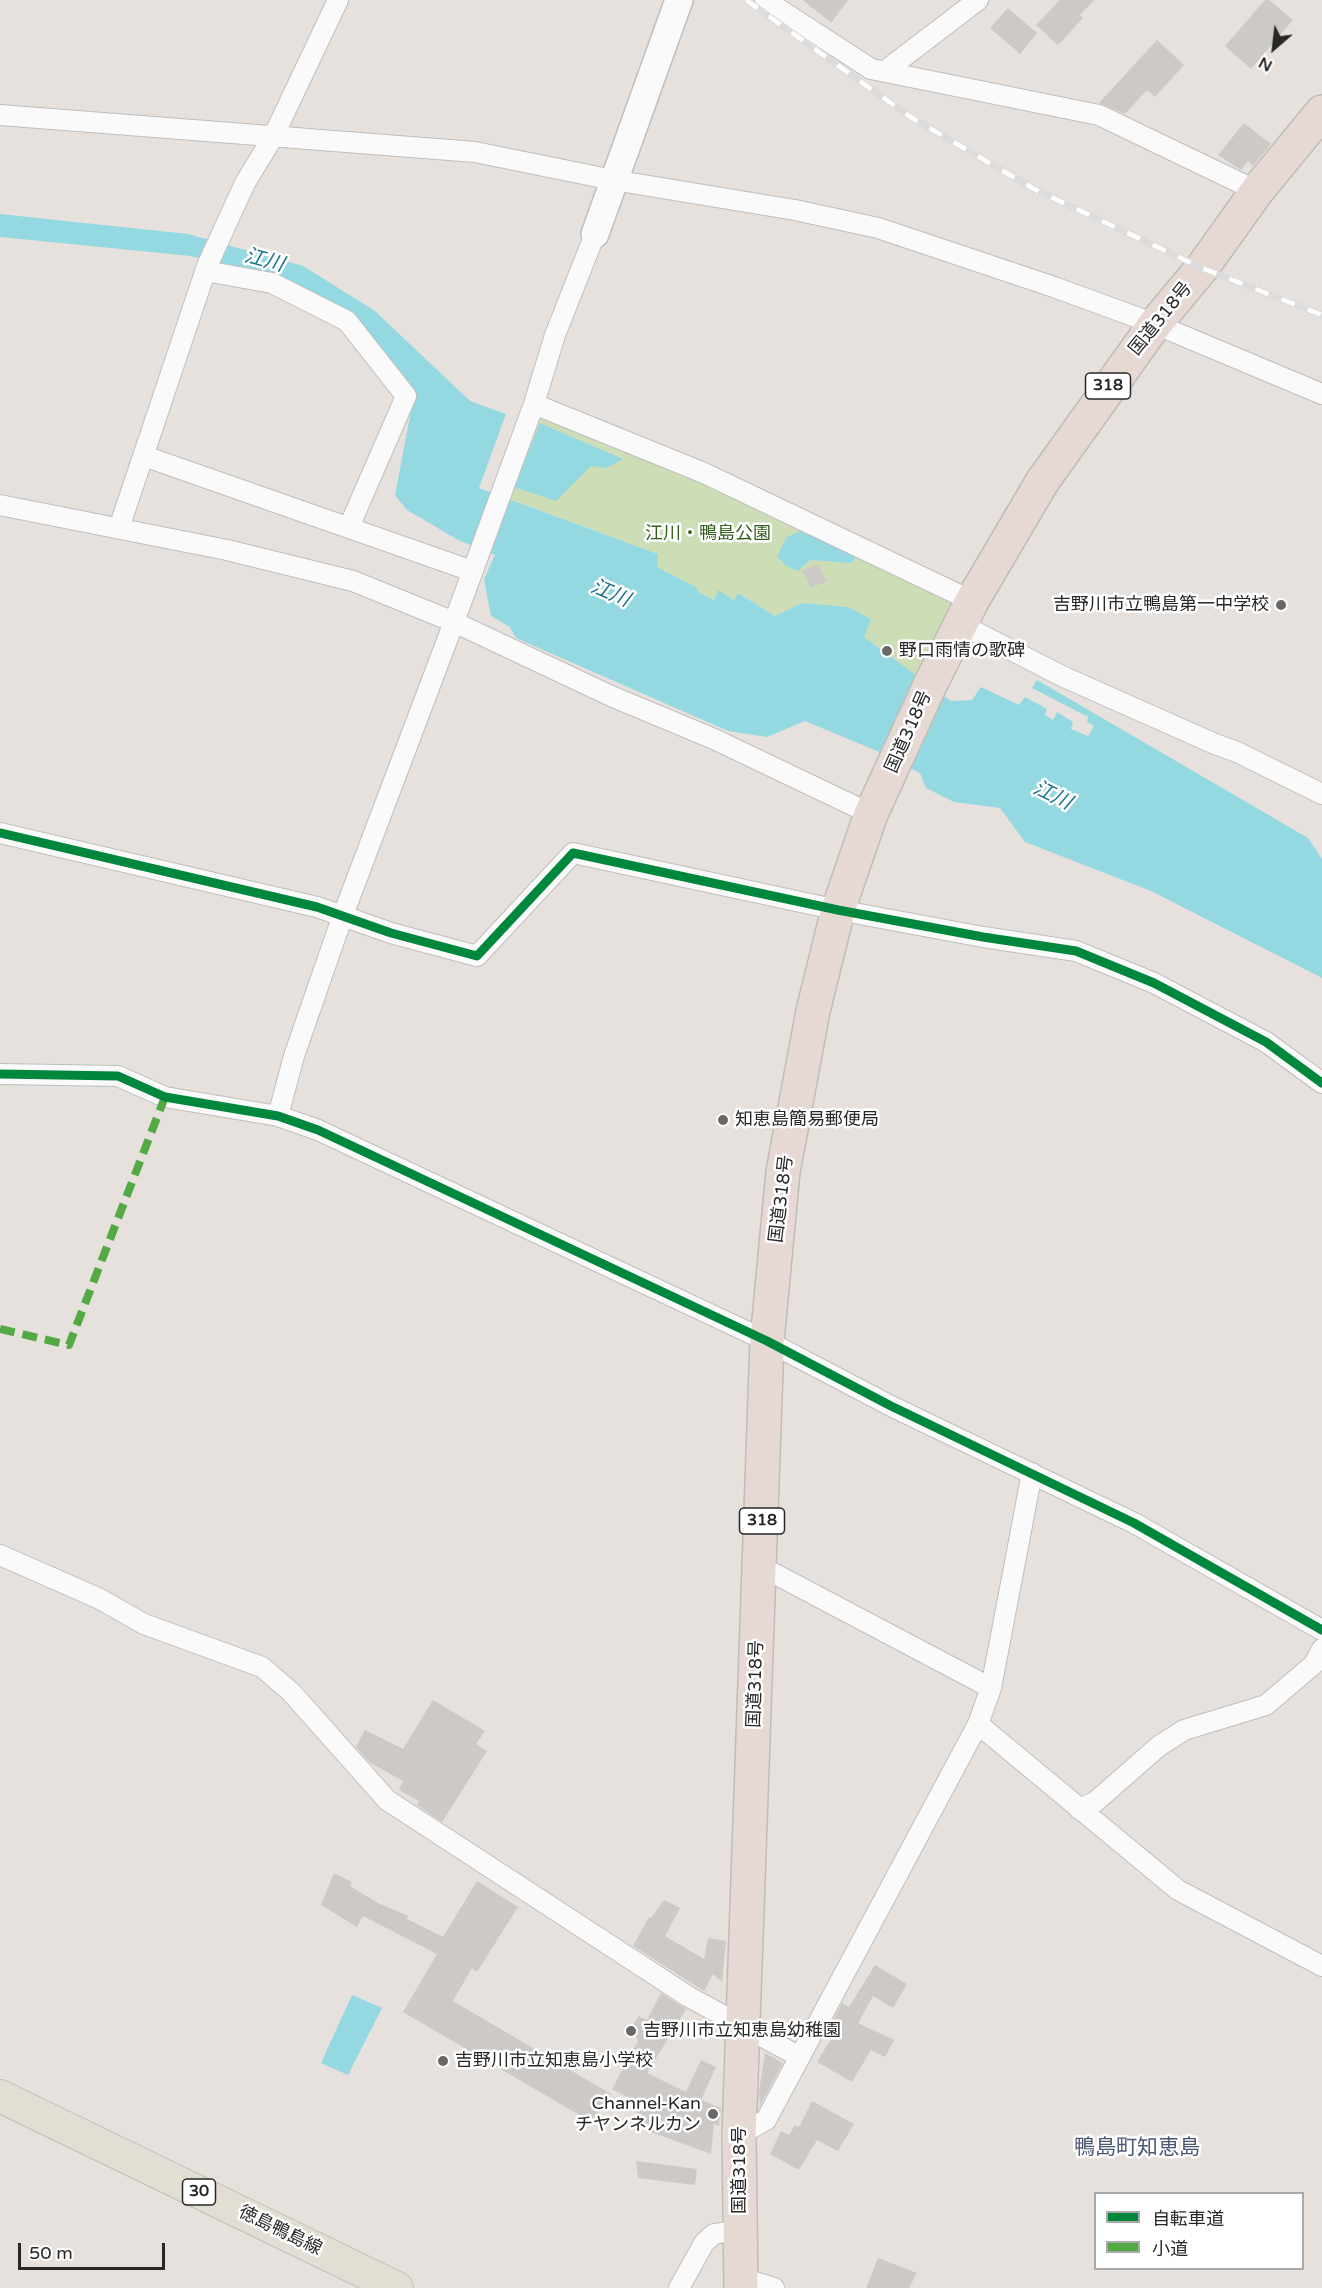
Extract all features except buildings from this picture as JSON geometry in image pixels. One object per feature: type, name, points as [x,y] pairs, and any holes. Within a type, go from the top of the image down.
[{"type":"highway","name":"国道318号","points":[[742,2283],[740,2135],[767,1341],[783,1172],[813,1011],[838,910],[872,814],[930,685],[966,612],[1042,482],[1155,324],[1202,268],[1257,191],[1322,112]]},
{"type":"main road","name":"徳島鴨島線","points":[[0,2096],[397,2288]]},
{"type":"street","points":[[278,1116],[294,1056],[343,915],[534,404],[555,335],[595,234],[678,0]]},
{"type":"street","points":[[765,0],[871,69],[1099,115],[1257,191]]},
{"type":"street","points":[[885,71],[978,0]]},
{"type":"street","points":[[119,528],[206,268],[245,183],[273,137],[331,3]]},
{"type":"street","points":[[0,115],[475,152],[613,180],[795,210],[878,228],[1053,287],[1155,324],[1322,394]]},
{"type":"street","points":[[206,268],[272,283],[347,321],[406,396],[348,527]]},
{"type":"street","points":[[534,404],[704,473],[966,612],[1064,677],[1237,752],[1322,794]]},
{"type":"street","points":[[144,456],[348,527],[474,564]]},
{"type":"street","points":[[0,505],[227,550],[353,581],[454,622],[611,696],[714,739],[872,814]]},
{"type":"street","points":[[0,833],[343,915],[391,933],[477,956],[573,853],[838,910],[983,937],[1076,951],[1154,983],[1266,1042],[1322,1083]]},
{"type":"street","points":[[0,1074],[118,1076],[165,1096],[278,1116],[318,1130],[767,1341],[891,1406],[1134,1523],[1322,1630]]},
{"type":"street","points":[[740,2135],[766,2120],[978,1724],[991,1688],[1032,1473]]},
{"type":"street","points":[[0,1555],[100,1599],[144,1624],[262,1668],[291,1692],[387,1800],[689,1997],[800,2057]]},
{"type":"street","points":[[760,1566],[991,1688]]},
{"type":"street","points":[[1078,1809],[1095,1802],[1160,1746],[1184,1730],[1266,1705],[1314,1664],[1322,1649]]},
{"type":"street","points":[[978,1724],[1178,1890],[1322,1966]]},
{"type":"street","points":[[679,2288],[704,2243],[714,2235],[740,2230]]},
{"type":"street","points":[[742,2283],[774,2288]]},
{"type":"green space","name":"江川・鴨島公園","points":[[534,404],[706,474],[953,604],[915,676],[864,637],[802,603],[775,616],[738,593],[734,600],[714,600],[700,593],[696,587],[657,567],[658,554],[499,495]]},
{"type":"water","name":"江川","points":[[0,214],[188,234],[303,266],[375,311],[470,401],[506,414],[479,488],[658,554],[657,567],[696,587],[700,593],[714,600],[718,590],[734,600],[738,593],[775,616],[802,603],[848,607],[871,619],[864,637],[951,701],[972,700],[981,687],[1019,705],[1025,697],[1047,709],[1045,715],[1053,720],[1057,712],[1073,722],[1071,729],[1088,736],[1094,726],[1087,722],[1088,717],[1032,688],[1037,680],[1308,838],[1322,859],[1322,978],[1151,891],[1025,842],[1000,808],[954,802],[926,788],[920,773],[877,751],[805,721],[767,737],[728,731],[516,638],[510,627],[491,616],[484,579],[495,555],[458,540],[407,510],[395,495],[415,390],[345,311],[285,279],[191,256],[0,237]]},
{"type":"water","points":[[540,423],[623,459],[607,468],[591,466],[556,501],[514,487]]},
{"type":"water","points":[[806,528],[856,553],[855,559],[851,563],[810,560],[798,571],[786,566],[777,556],[787,537]]},
{"type":"water","points":[[352,1995],[382,2008],[348,2075],[321,2063]]},
{"type":"railway","points":[[746,0],[909,116],[1034,189],[1202,268],[1322,315]]},
{"type":"marked path","points":[[0,1329],[69,1345],[165,1097]]},
{"type":"cycle path","points":[[0,833],[317,907],[391,933],[477,956],[573,853],[838,910],[983,937],[1076,951],[1154,983],[1266,1042],[1322,1083]]},
{"type":"cycle path","points":[[0,1074],[118,1076],[165,1097],[278,1116],[318,1130],[767,1341],[891,1406],[1134,1523],[1322,1630]]},
{"type":"place","name":"吉野川市立鴨島第一中学校","points":[[1281,605]]},
{"type":"place","name":"野口雨情の歌碑","points":[[887,651]]},
{"type":"place","name":"知恵島簡易郵便局","points":[[723,1120]]},
{"type":"place","name":"吉野川市立知恵島幼稚園","points":[[631,2031]]},
{"type":"place","name":"吉野川市立知恵島小学校","points":[[443,2061]]},
{"type":"place","name":"Channel-Kan チヤンネルカン","points":[[713,2114]]},
{"type":"district","name":"鴨島町知恵島","points":[[1137,2148]]}]
